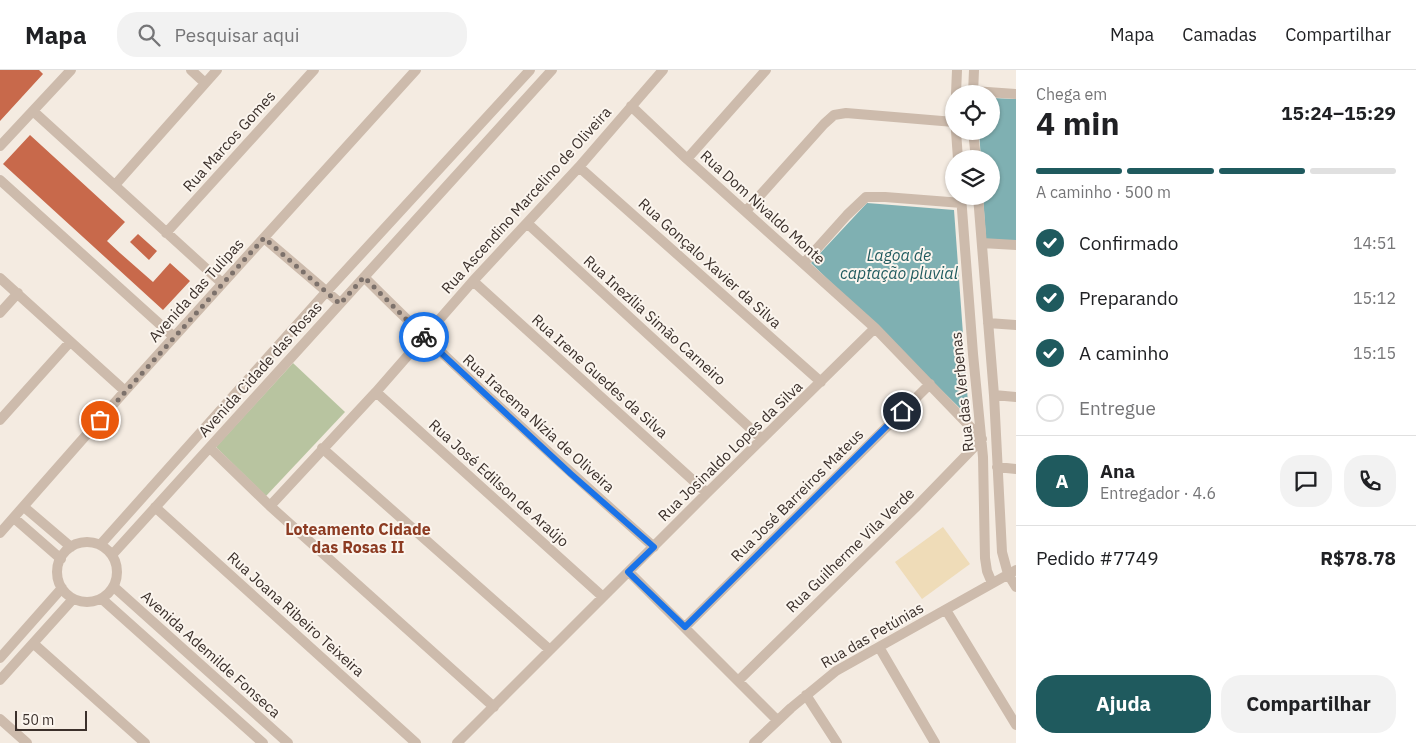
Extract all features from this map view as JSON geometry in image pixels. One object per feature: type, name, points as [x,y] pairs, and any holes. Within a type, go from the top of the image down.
[{"type":"street","points":[[0,146],[71,70]]},
{"type":"street","points":[[191,70],[205,83]]},
{"type":"street","points":[[115,185],[217,70]]},
{"type":"street","name":"Rua Marcos Gomes","points":[[166,233],[314,70]]},
{"type":"street","name":"Avenida Cidade das Rosas","points":[[100,545],[327,291],[530,70]]},
{"type":"street","name":"Avenida Cidade das Rosas","points":[[112,555],[552,70]]},
{"type":"street","name":"Rua Ascendino Marcelino de Oliveira","points":[[270,506],[376,392],[423,337],[579,166],[663,70]]},
{"type":"street","points":[[687,159],[766,70]]},
{"type":"street","points":[[956,85],[957,70]]},
{"type":"street","points":[[973,85],[974,70]]},
{"type":"street","name":"Avenida das Tulipas","points":[[0,533],[412,71]]},
{"type":"street","points":[[1000,93],[1016,94]]},
{"type":"street","name":"Rua Dom Nivaldo Monte","points":[[631,106],[687,159],[875,328],[982,439]]},
{"type":"street","points":[[33,112],[222,283]]},
{"type":"street","points":[[746,211],[824,124],[836,114],[846,113],[945,121]]},
{"type":"street","name":"Rua Gonçalo Xavier da Silva","points":[[579,166],[821,382]]},
{"type":"street","points":[[0,180],[174,337]]},
{"type":"street","points":[[804,264],[847,215],[866,197],[945,199]]},
{"type":"street","name":"Rua das Verbenas","points":[[962,205],[973,354],[982,439],[985,558],[987,572],[992,584]]},
{"type":"street","name":"Rua das Verbenas","points":[[979,205],[994,395],[1002,552],[1012,572],[1016,587]]},
{"type":"street","name":"Rua Inezília Simão Carneiro","points":[[527,223],[762,439]]},
{"type":"street","points":[[264,238],[340,304]]},
{"type":"street","points":[[982,243],[1016,246]]},
{"type":"street","name":"Rua Iracema Nízia de Oliveira","points":[[364,277],[423,337],[571,474],[654,547]]},
{"type":"street","points":[[0,278],[125,391]]},
{"type":"street","name":"Rua Irene Guedes da Silva","points":[[473,281],[707,493]]},
{"type":"street","points":[[0,313],[18,293]]},
{"type":"street","points":[[988,323],[1016,324]]},
{"type":"street","name":"Rua Josinaldo Lopes da Silva","points":[[456,743],[875,328]]},
{"type":"street","points":[[0,420],[70,342]]},
{"type":"street","name":"Rua José Barreiros Mateus","points":[[685,627],[930,384]]},
{"type":"street","name":"Rua José Edilson de Araújo","points":[[376,392],[603,597]]},
{"type":"street","points":[[994,395],[1016,397]]},
{"type":"street","points":[[982,439],[996,438]]},
{"type":"street","name":"Rua Guilherme Vila Verde","points":[[738,680],[915,508],[982,439]]},
{"type":"street","points":[[210,448],[270,506],[494,707]]},
{"type":"street","points":[[322,448],[550,650]]},
{"type":"street","points":[[997,467],[1016,469]]},
{"type":"street","points":[[24,507],[71,547]]},
{"type":"street","name":"Rua Joana Ribeiro Teixeira","points":[[155,508],[416,743]]},
{"type":"street","points":[[14,518],[61,559]]},
{"type":"street","points":[[85,542],[100,545],[112,555],[116,565],[117,576],[114,586],[102,599],[88,602],[74,599],[62,588],[58,574],[61,559],[71,547],[85,542]]},
{"type":"street","points":[[628,572],[777,720]]},
{"type":"street","name":"Rua das Petúnias","points":[[754,743],[806,694],[836,671],[1012,572]]},
{"type":"street","name":"Avenida Ademilde Fonseca","points":[[114,586],[288,743]]},
{"type":"street","points":[[0,658],[62,588]]},
{"type":"street","points":[[0,680],[74,599]]},
{"type":"street","name":"Avenida Ademilde Fonseca","points":[[102,599],[263,743]]},
{"type":"street","points":[[946,610],[1016,725]]},
{"type":"street","points":[[34,644],[145,743]]},
{"type":"street","points":[[879,647],[935,743]]},
{"type":"street","points":[[806,694],[837,743]]},
{"type":"street","points":[[0,719],[27,743]]},
{"type":"green space","points":[[293,363],[345,412],[266,496],[216,447]]},
{"type":"sand","points":[[943,527],[970,564],[922,599],[895,562]]},
{"type":"water","name":"Lagoa de captação pluvial","points":[[1000,98],[1016,99],[1016,241],[986,239],[984,205],[1000,205],[1000,150],[980,150],[980,140],[1000,140]]},
{"type":"water","name":"Lagoa de captação pluvial","points":[[867,203],[954,210],[969,417],[811,263]]},
{"type":"building","points":[[0,70],[39,70],[43,74],[0,121]]},
{"type":"building","points":[[30,135],[125,222],[107,241],[120,253],[153,282],[170,263],[190,281],[163,310],[3,164]]},
{"type":"building","points":[[138,234],[157,251],[149,260],[130,242]]},
{"type":"way so far","points":[[100,420],[264,238],[340,304],[364,277],[424,337]]},
{"type":"district","name":"Loteamento Cidade das Rosas II","points":[[358,538]]},
{"type":"route","points":[[424,337],[571,474],[654,547],[628,572],[685,627],[902,411]]}]
